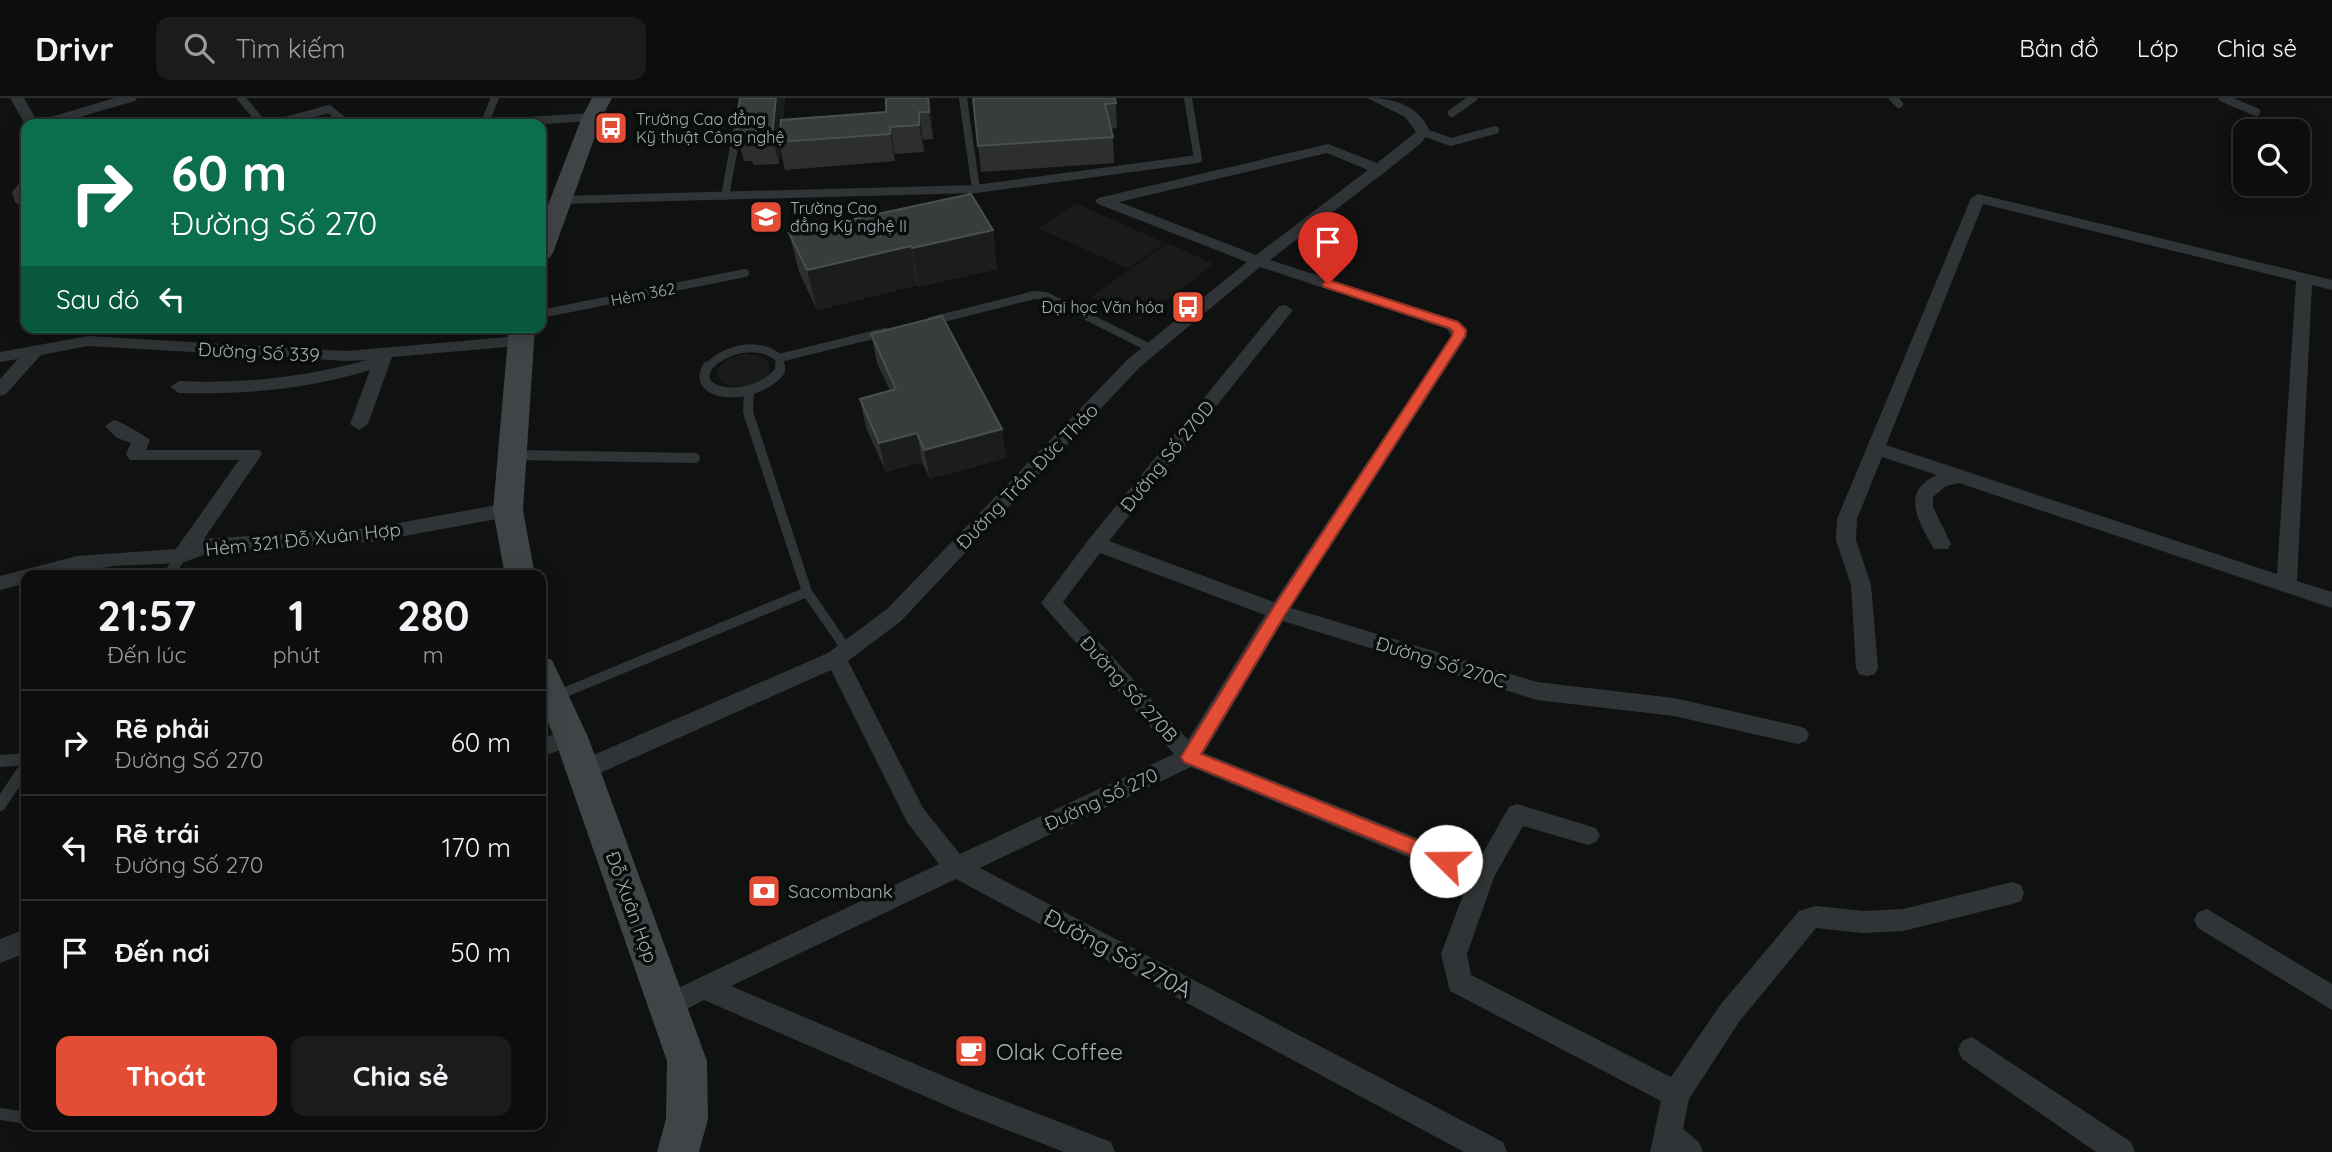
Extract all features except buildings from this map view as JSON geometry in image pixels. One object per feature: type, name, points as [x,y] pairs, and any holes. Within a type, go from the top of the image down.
[{"type":"main road","points":[[546,239],[597,107]]},
{"type":"main road","points":[[519,570],[508,510],[521,334]]},
{"type":"main road","name":"Đỗ Xuân Hợp","points":[[547,683],[565,752],[668,1006],[687,1061],[690,1097],[684,1139],[678,1152]]},
{"type":"street","points":[[17,98],[29,119]]},
{"type":"street","points":[[58,119],[130,98]]},
{"type":"street","points":[[1374,98],[1399,107],[1420,126]]},
{"type":"street","name":"Đường Trần Đức Thảo","points":[[565,752],[841,654],[894,615],[1134,363],[1258,261],[1380,169],[1420,126]]},
{"type":"street","points":[[1190,757],[1278,612],[1450,353],[1459,330],[1453,325],[1258,261],[1103,201],[1328,148],[1380,169]]},
{"type":"street","points":[[1867,668],[1861,585],[1846,540],[1847,519],[1878,449],[1978,198],[2332,285]]},
{"type":"street","points":[[2287,585],[2304,278]]},
{"type":"street","name":"Đường Số 270D","points":[[1051,603],[1285,310]]},
{"type":"street","name":"Đường Số 339","points":[[0,357],[89,334],[347,356],[384,356],[521,334]]},
{"type":"street","points":[[0,390],[37,349]]},
{"type":"street","points":[[179,387],[235,386],[305,380],[384,356]]},
{"type":"street","points":[[359,425],[384,356]]},
{"type":"street","points":[[114,426],[141,440],[135,454],[137,456],[253,454],[182,556]]},
{"type":"street","points":[[1878,449],[2332,600]]},
{"type":"street","points":[[1941,544],[1923,507],[1924,495],[1940,481],[1960,476]]},
{"type":"street","name":"Hẻm 321 Đỗ Xuân Hợp","points":[[54,570],[89,562],[182,556],[208,545],[371,535],[508,510]]},
{"type":"street","name":"Đường Số 270C","points":[[1096,544],[1278,612],[1537,691],[1674,707],[1798,735]]},
{"type":"street","name":"Hẻm 321 Đỗ Xuân Hợp","points":[[0,583],[21,578]]},
{"type":"street","name":"Đường Số 270B","points":[[1051,603],[1190,757],[1446,861]]},
{"type":"street","name":"Đường Số 270A","points":[[841,654],[915,815],[957,868],[1493,1152]]},
{"type":"street","name":"Đường Số 270","points":[[668,1006],[1190,757]]},
{"type":"street","points":[[1588,835],[1517,814],[1483,874],[1454,954],[1460,982],[1676,1094]]},
{"type":"street","points":[[1674,1146],[1676,1094],[1730,1013],[1808,919],[1816,917],[1863,922],[1903,920],[2012,893]]},
{"type":"street","points":[[2207,920],[2332,998]]},
{"type":"street","points":[[0,951],[21,943]]},
{"type":"street","points":[[703,987],[971,1102],[1101,1152]]},
{"type":"street","points":[[1972,1050],[2121,1152]]},
{"type":"lane","points":[[241,98],[259,119]]},
{"type":"lane","points":[[484,119],[495,98]]},
{"type":"lane","points":[[724,197],[743,98]]},
{"type":"lane","points":[[963,98],[976,189]]},
{"type":"lane","points":[[560,200],[976,189],[1198,159],[1188,98]]},
{"type":"lane","points":[[1451,113],[1473,98]]},
{"type":"lane","points":[[1893,98],[1899,104]]},
{"type":"lane","points":[[2223,98],[2256,112]]},
{"type":"lane","points":[[511,119],[597,107]]},
{"type":"lane","points":[[292,119],[329,109],[341,119]]},
{"type":"lane","points":[[1420,126],[1451,142],[1495,130]]},
{"type":"lane","name":"Hẻm 362","points":[[546,313],[746,273]]},
{"type":"lane","points":[[926,322],[1034,295],[1046,296],[1152,349]]},
{"type":"lane","points":[[779,358],[899,328]]},
{"type":"lane","points":[[762,348],[779,358],[781,364],[776,378],[748,392],[735,393],[713,388],[707,382],[705,374],[708,366],[725,353],[737,349],[762,348]]},
{"type":"lane","points":[[748,392],[748,412],[807,592],[841,654]]},
{"type":"lane","points":[[512,455],[695,458]]},
{"type":"lane","points":[[172,570],[182,556]]},
{"type":"lane","points":[[547,683],[807,592]]},
{"type":"lane","points":[[0,761],[21,759]]},
{"type":"lane","points":[[0,805],[21,774]]},
{"type":"lane","points":[[0,1114],[21,1117]]},
{"type":"shaded area","points":[[1076,203],[1165,243],[1128,269],[1038,228]]},
{"type":"shaded area","points":[[1167,243],[1214,264],[1139,320],[1091,297]]},
{"type":"shaded area","points":[[742,354],[759,355],[769,362],[769,373],[752,385],[738,387],[719,380],[717,370],[726,360]]},
{"type":"place","name":"Trường Cao đẳng Kỹ thuật Công nghệ","points":[[611,128]]},
{"type":"place","name":"Trường Cao đẳng Kỹ nghệ II","points":[[766,217]]},
{"type":"place","name":"Đại học Văn hóa","points":[[1188,307]]},
{"type":"place","name":"Sacombank","points":[[764,891]]},
{"type":"place","name":"Olak Coffee","points":[[971,1051]]},
{"type":"route","points":[[1328,284],[1453,325],[1459,330],[1458,336],[1450,353],[1278,612],[1190,757],[1446,861]]}]
